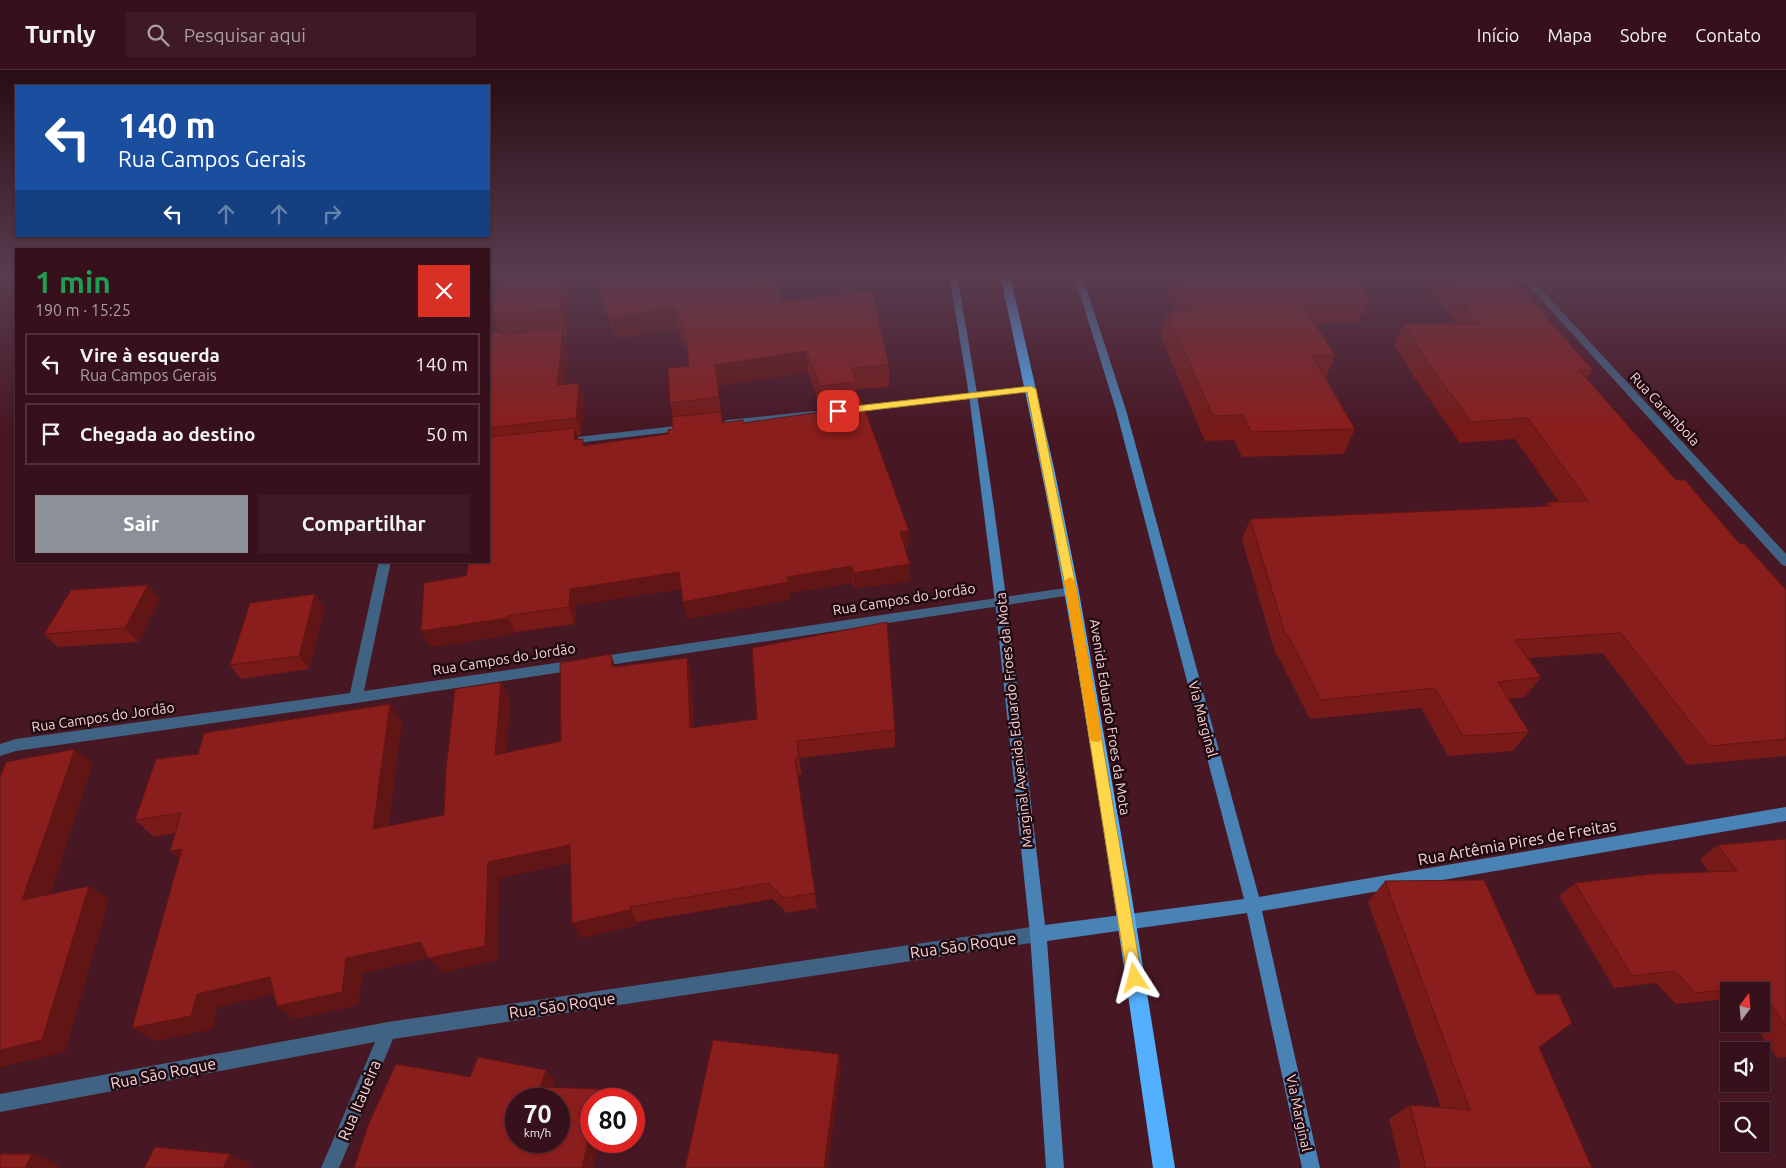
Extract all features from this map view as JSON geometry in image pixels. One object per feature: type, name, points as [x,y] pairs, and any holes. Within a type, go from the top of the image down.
[{"type":"highway","name":"Avenida Eduardo Froes da Mota","points":[[1017,326],[1072,591],[1164,1168]]},
{"type":"street","name":"Marginal Avenida Eduardo Froes da Mota","points":[[962,326],[974,395],[1001,601],[1038,934],[1056,1168]]},
{"type":"street","name":"Via Marginal","points":[[1094,326],[1121,410],[1253,905],[1311,1168]]},
{"type":"street","name":"Rua Carambola","points":[[1570,326],[1786,562]]},
{"type":"street","points":[[716,425],[1031,389]]},
{"type":"street","points":[[558,443],[697,427]]},
{"type":"street","points":[[356,698],[385,563]]},
{"type":"street","name":"Rua Campos do Jordão","points":[[0,750],[16,745],[356,698],[1072,591]]},
{"type":"street","name":"Rua Artêmia Pires de Freitas","points":[[1126,921],[1253,905],[1786,814]]},
{"type":"street","name":"Rua São Roque","points":[[0,1103],[388,1031],[1126,921]]},
{"type":"street","name":"Rua Itaueira","points":[[330,1168],[388,1031]]},
{"type":"building","points":[[682,326],[880,326],[889,365],[852,368],[857,382],[820,386],[806,351],[715,365],[719,397],[670,403],[668,368],[689,366],[686,335]]},
{"type":"building","points":[[1173,326],[1317,326],[1335,355],[1312,356],[1355,429],[1251,432],[1243,415],[1213,416]]},
{"type":"building","points":[[1405,326],[1554,326],[1593,370],[1579,370],[1676,480],[1685,480],[1740,544],[1745,544],[1786,590],[1786,739],[1709,746],[1621,633],[1515,640],[1541,677],[1498,682],[1529,732],[1463,736],[1435,688],[1321,700],[1288,635],[1286,636],[1250,519],[1551,506],[1548,502],[1588,501],[1528,418],[1471,422],[1422,354]]},
{"type":"building","points":[[563,329],[557,385],[579,383],[576,418],[490,428],[490,340],[493,331],[504,334]]},
{"type":"building","points":[[860,396],[909,531],[900,532],[910,564],[853,573],[852,566],[787,577],[788,582],[683,602],[679,572],[570,589],[569,607],[421,631],[424,583],[466,576],[469,563],[490,563],[490,437],[575,428],[574,440],[583,439],[583,446],[668,434],[668,430],[673,429],[672,417],[721,412],[722,423],[743,420],[743,423],[828,411],[823,400]]},
{"type":"building","points":[[148,585],[125,628],[44,634],[71,590]]},
{"type":"building","points":[[315,594],[299,656],[230,665],[250,603]]},
{"type":"building","points":[[887,622],[895,730],[797,741],[799,757],[795,758],[815,893],[784,898],[769,883],[630,907],[630,910],[572,923],[570,845],[488,862],[485,946],[428,958],[421,942],[346,958],[342,992],[277,1006],[270,977],[197,994],[191,1016],[132,1028],[182,849],[170,851],[181,813],[135,820],[156,759],[198,754],[204,733],[390,704],[373,829],[444,815],[446,769],[455,689],[501,682],[495,755],[561,741],[560,663],[611,654],[612,667],[687,658],[690,728],[757,719],[752,648]]},
{"type":"building","points":[[75,749],[22,900],[89,886],[42,1040],[0,1050],[0,777],[6,762]]},
{"type":"building","points":[[1786,839],[1786,1026],[1770,1002],[1770,982],[1720,982],[1720,990],[1696,993],[1675,971],[1632,976],[1575,883],[1651,874],[1737,871],[1718,845]]},
{"type":"building","points":[[1484,880],[1536,994],[1559,994],[1572,1023],[1539,1047],[1592,1168],[1426,1168],[1410,1105],[1470,1110],[1385,881]]},
{"type":"building","points":[[713,1040],[839,1054],[824,1168],[685,1168]]},
{"type":"building","points":[[478,1057],[546,1070],[540,1087],[580,1088],[580,1153],[585,1153],[582,1168],[354,1168],[369,1123],[396,1064],[470,1077]]},
{"type":"building","points":[[155,1147],[230,1154],[223,1168],[144,1168]]},
{"type":"building","points":[[0,1154],[32,1154],[25,1168],[0,1168]]},
{"type":"slow traffic","points":[[1070,581],[1096,737]]},
{"type":"route","points":[[838,411],[1031,389],[1072,591],[1135,978]]}]
